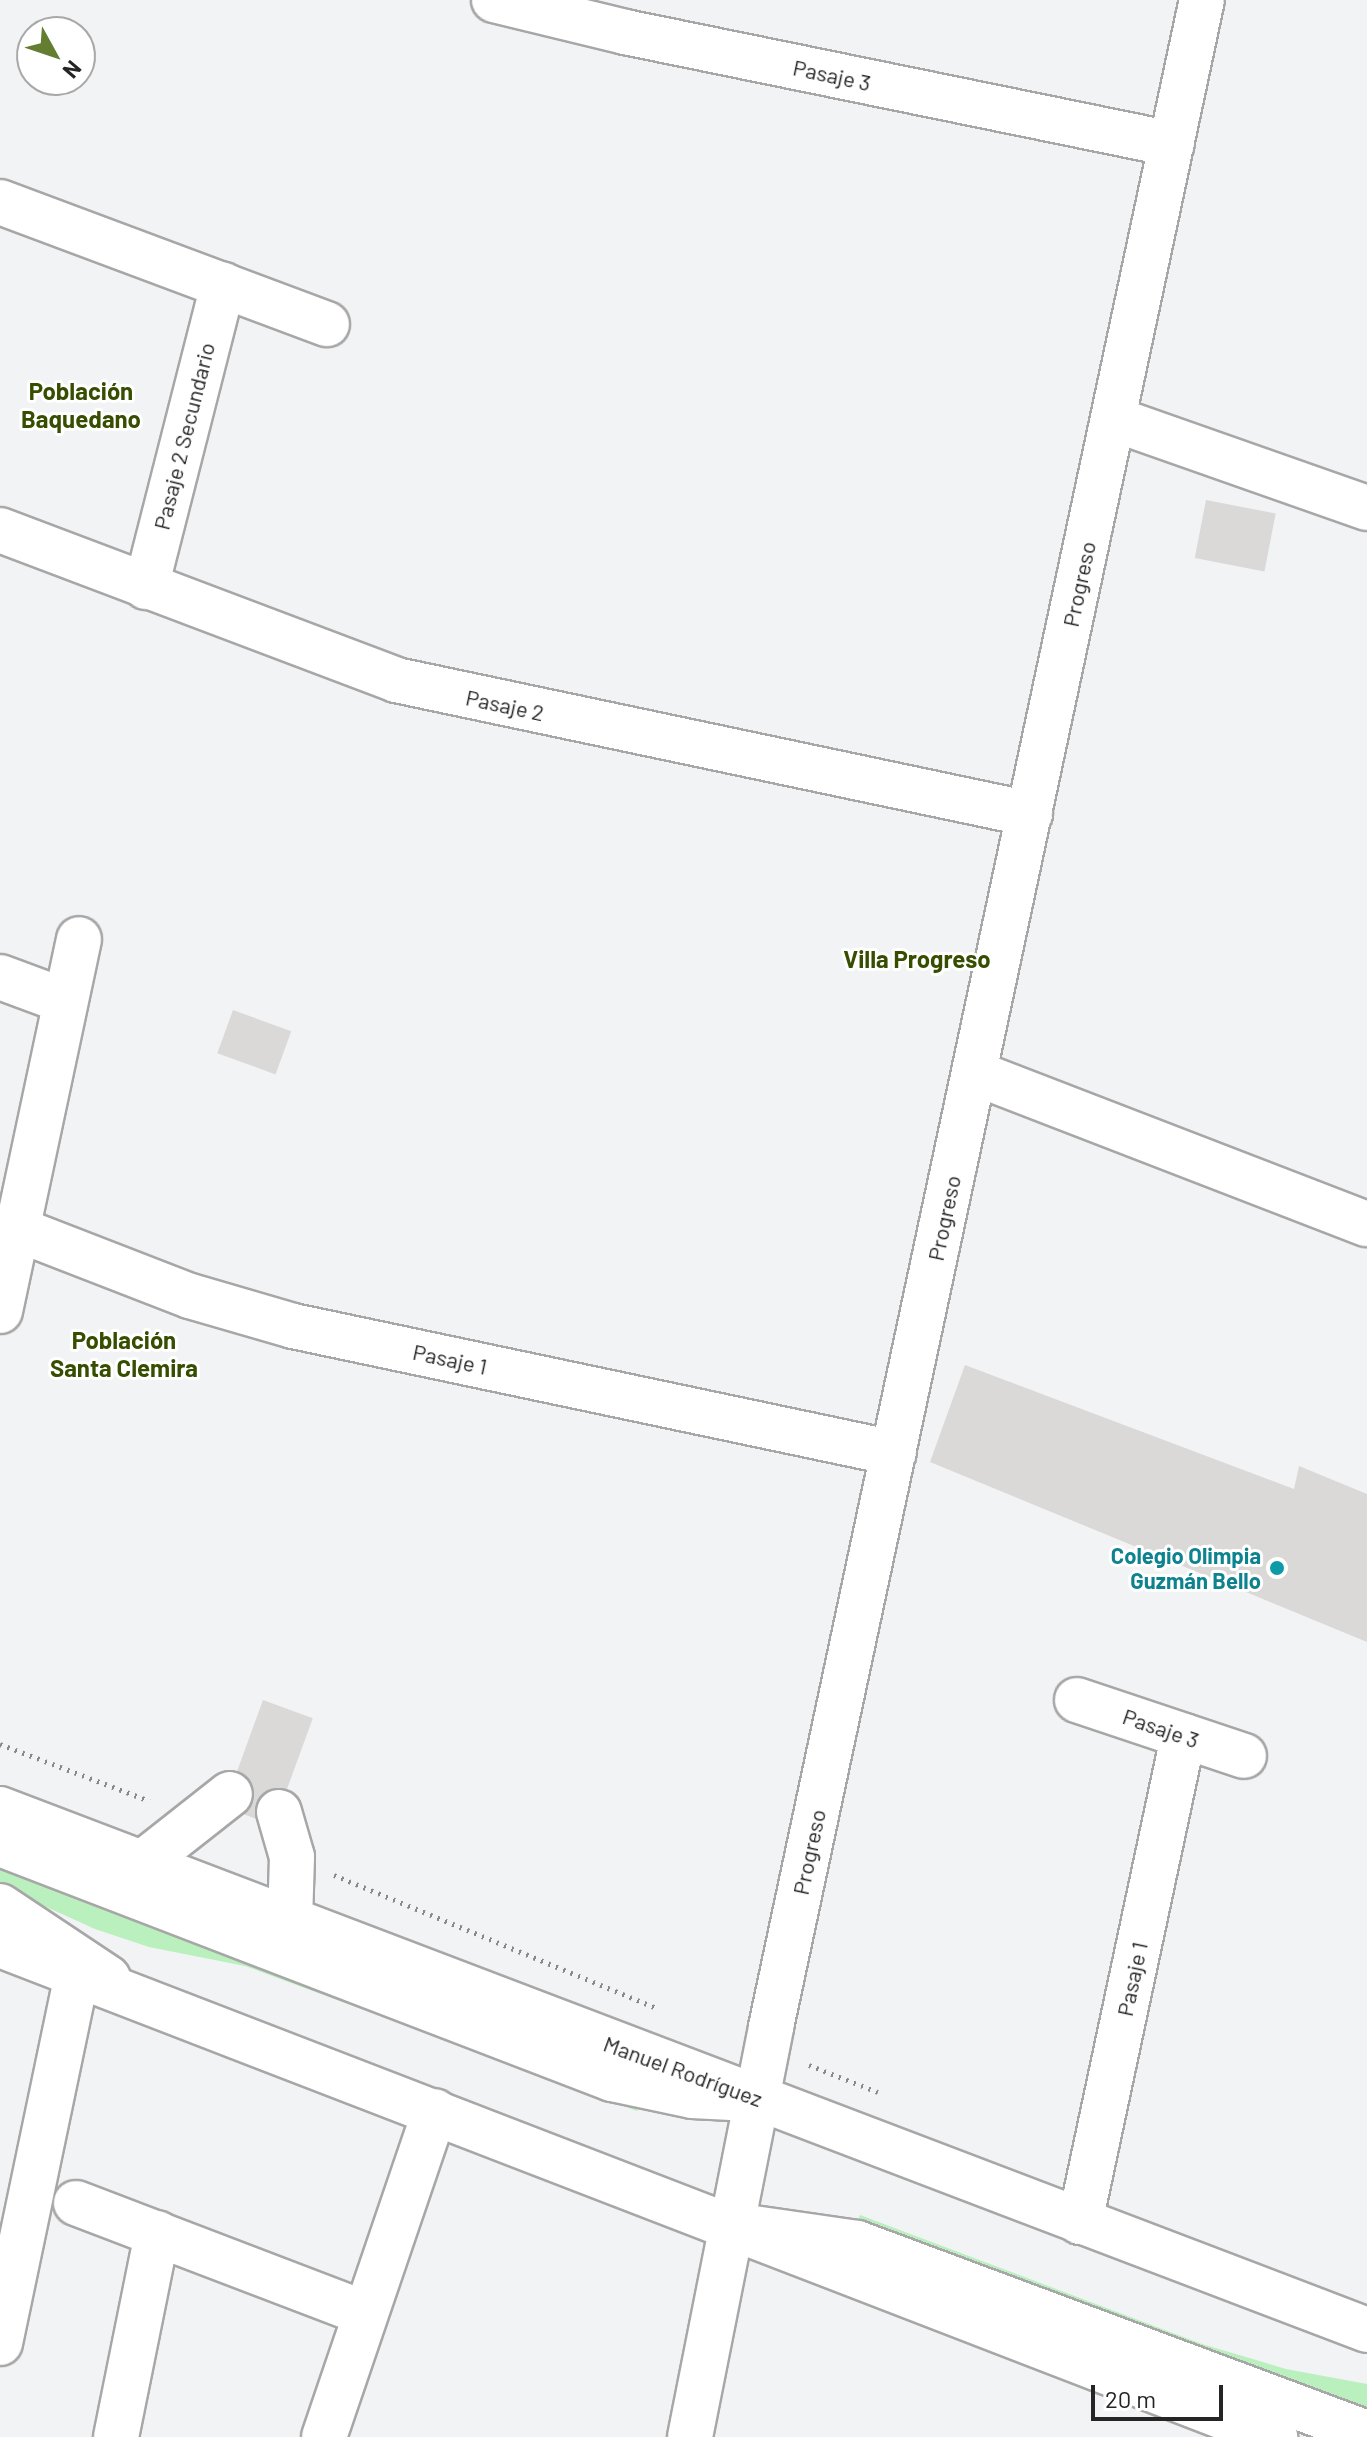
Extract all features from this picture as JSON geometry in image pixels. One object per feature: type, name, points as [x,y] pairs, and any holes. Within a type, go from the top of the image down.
[{"type":"street","name":"Pasaje 3","points":[[494,0],[580,23],[1172,144]]},
{"type":"street","name":"Progreso","points":[[690,2437],[735,2226],[757,2098],[1202,0]]},
{"type":"street","points":[[0,202],[327,324]]},
{"type":"street","name":"Pasaje 2 Secundario","points":[[146,587],[223,285]]},
{"type":"street","points":[[1114,419],[1367,508]]},
{"type":"street","name":"Pasaje 2","points":[[0,530],[314,653],[410,684],[1030,814]]},
{"type":"street","points":[[0,1311],[79,939]]},
{"type":"street","points":[[0,977],[65,1001]]},
{"type":"street","points":[[975,1073],[1367,1224]]},
{"type":"street","name":"Pasaje 1","points":[[17,1229],[190,1296],[281,1323],[894,1453]]},
{"type":"street","name":"Pasaje 3","points":[[1077,1700],[1244,1756]]},
{"type":"street","name":"Pasaje 1","points":[[1080,2222],[1183,1736]]},
{"type":"street","points":[[141,1864],[230,1794]]},
{"type":"street","name":"Manuel Rodríguez","points":[[0,1809],[1367,2330]]},
{"type":"street","points":[[279,1812],[292,1857],[290,1920]]},
{"type":"street","points":[[0,1844],[612,2079],[726,2101],[757,2098]]},
{"type":"street","points":[[0,1906],[131,1994]]},
{"type":"street","points":[[0,1945],[735,2226],[1275,2437]]},
{"type":"street","points":[[0,2343],[77,1974]]},
{"type":"street","points":[[324,2437],[362,2312],[435,2111]]},
{"type":"street","points":[[76,2203],[362,2312]]},
{"type":"street","points":[[735,2226],[857,2243],[1367,2433]]},
{"type":"street","points":[[116,2437],[157,2233]]},
{"type":"green space","points":[[0,1859],[639,2106],[637,2111],[245,1966],[149,1947],[95,1929],[0,1886]]},
{"type":"green space","points":[[860,2215],[1202,2344],[1286,2369],[1367,2384],[1367,2422],[855,2229]]},
{"type":"building","points":[[1206,500],[1276,514],[1264,571],[1195,558]]},
{"type":"building","points":[[233,1010],[291,1031],[276,1074],[217,1053]]},
{"type":"building","name":"Colegio Olimpia Guzmán Bello","points":[[965,1365],[1294,1489],[1299,1466],[1367,1494],[1367,1642],[930,1462]]},
{"type":"building","points":[[263,1700],[313,1718],[274,1825],[224,1807]]},
{"type":"place","name":"Colegio Olimpia Guzmán Bello","points":[[1277,1568]]},
{"type":"district","name":"Población Baquedano","points":[[81,405]]},
{"type":"district","name":"Villa Progreso","points":[[917,959]]},
{"type":"district","name":"Población Santa Clemira","points":[[124,1354]]}]
